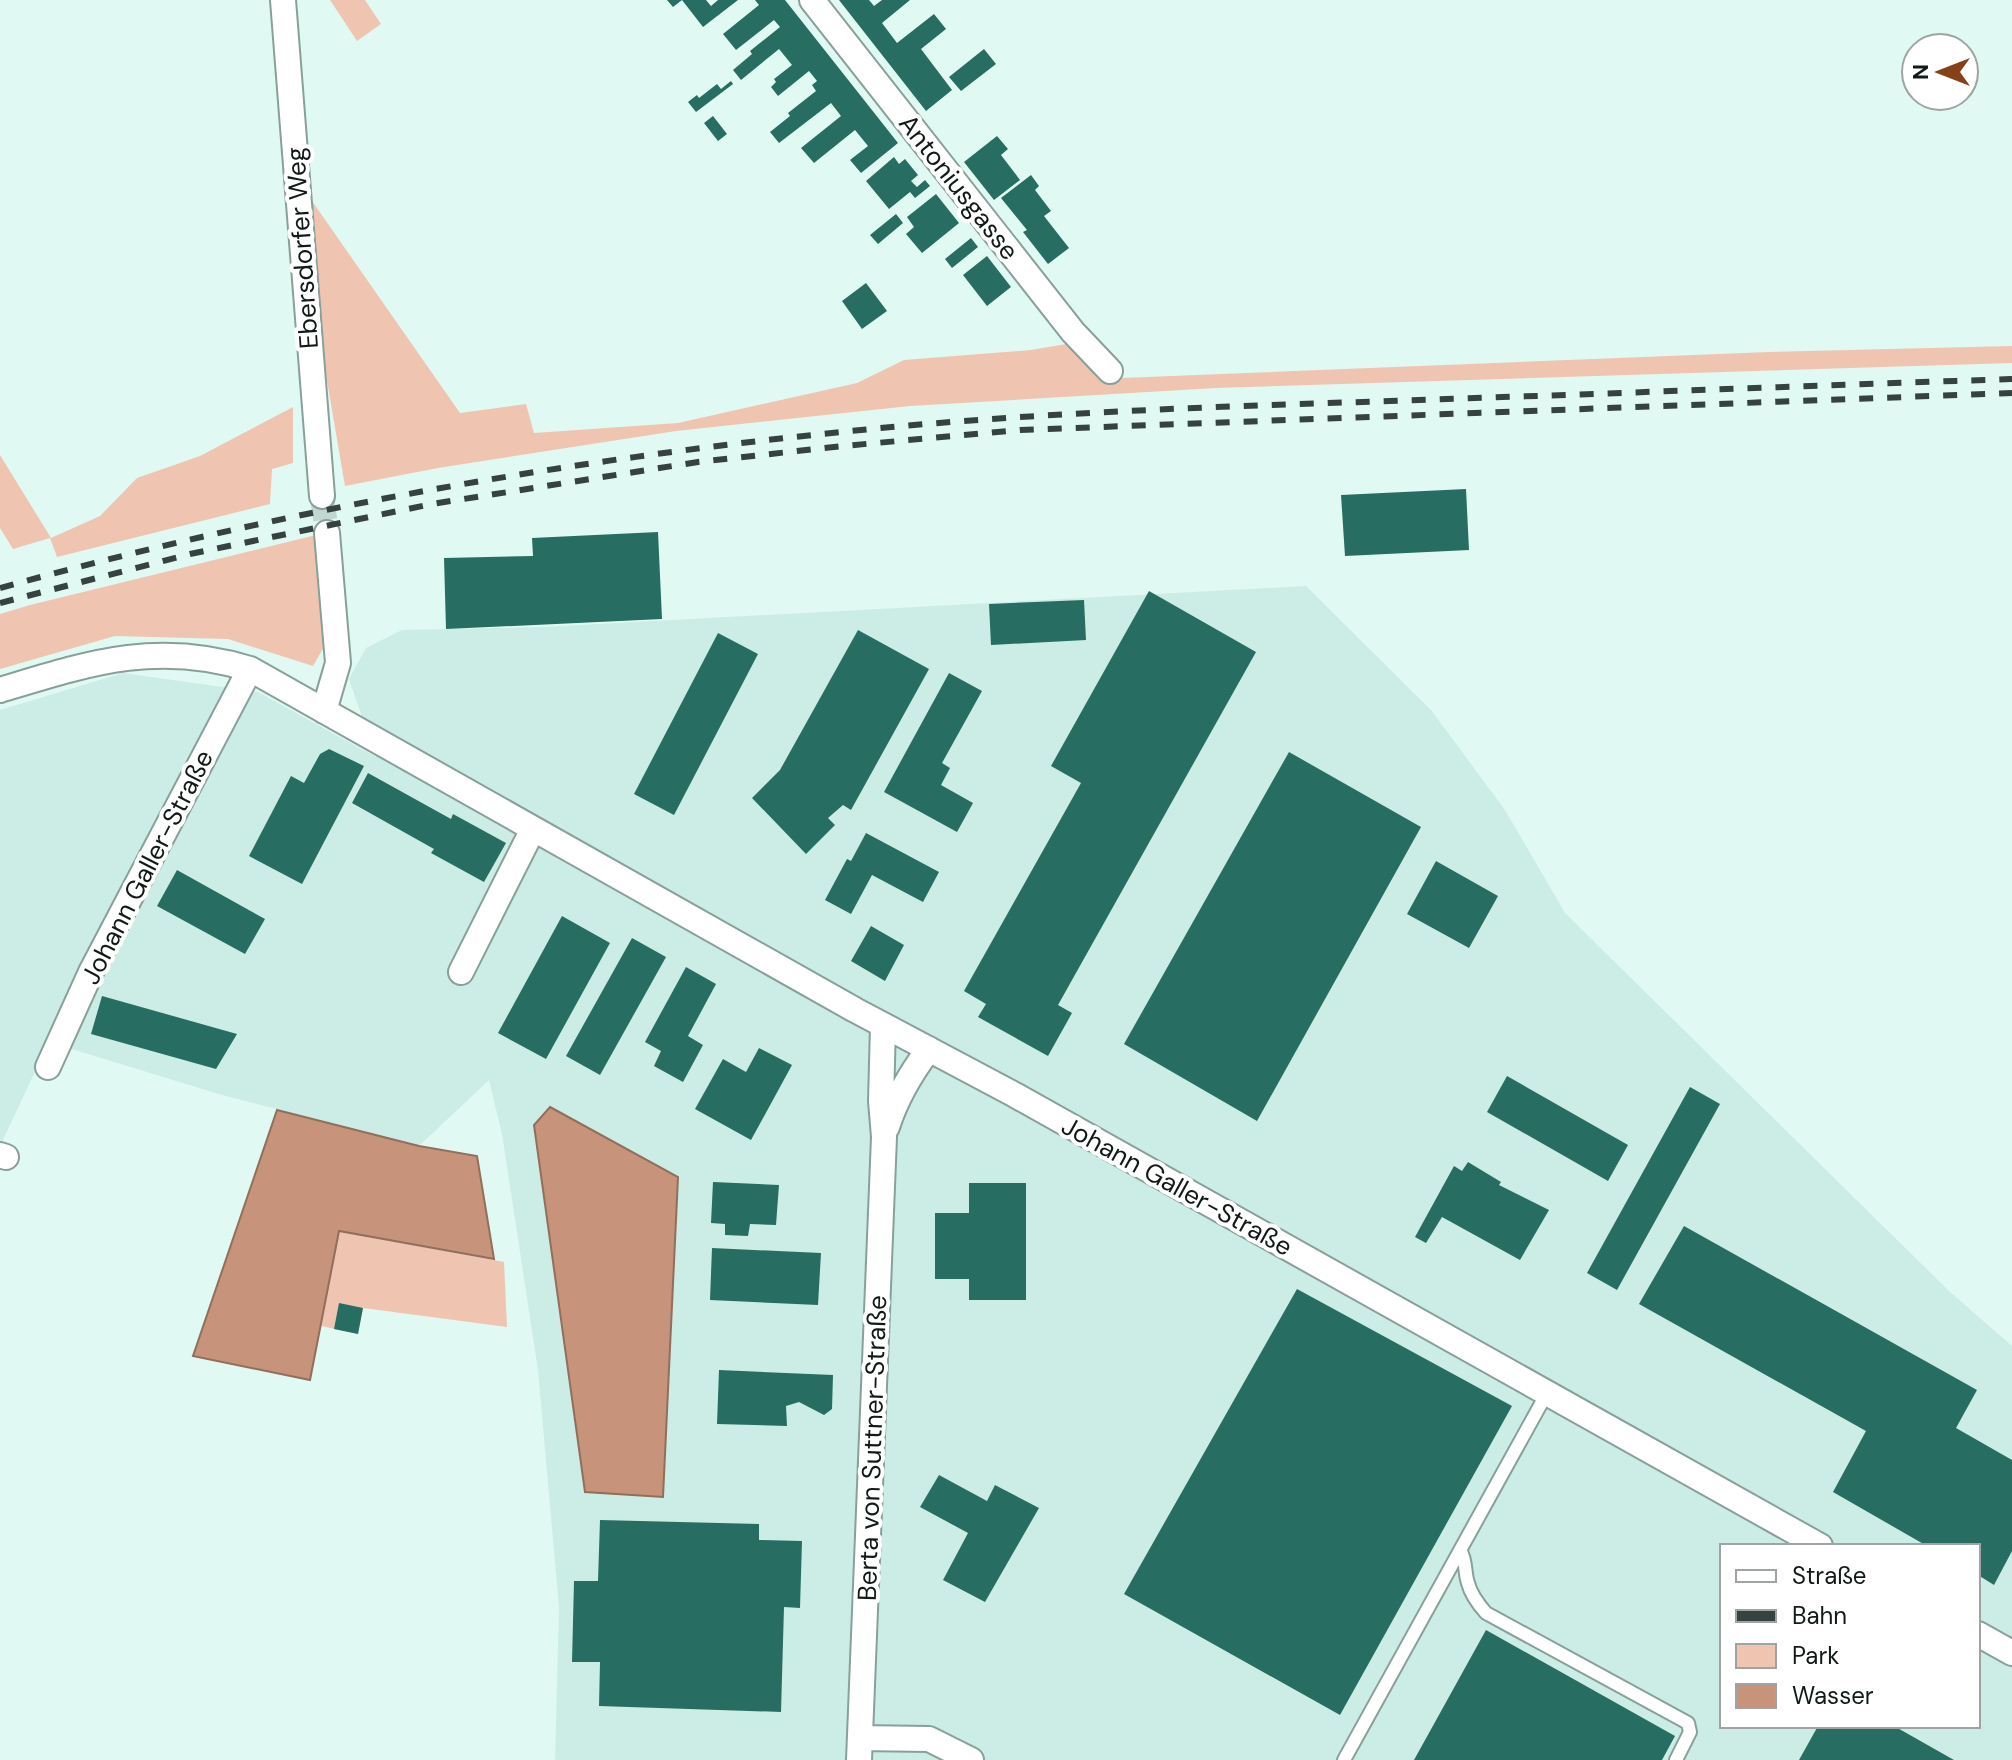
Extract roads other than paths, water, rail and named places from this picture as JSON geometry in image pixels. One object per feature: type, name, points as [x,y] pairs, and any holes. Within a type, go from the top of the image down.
[{"type":"street","name":"Ebersdorfer Weg","points":[[283,0],[322,496]]},
{"type":"street","name":"Antoniusgasse","points":[[812,0],[1063,320],[1110,371]]},
{"type":"street","points":[[324,711],[338,663],[327,533]]},
{"type":"street","name":"Johann Galler-Straße","points":[[0,690],[87,664],[130,657],[188,656],[216,659],[250,669],[1816,1544]]},
{"type":"street","name":"Johann Galler-Straße","points":[[48,1067],[91,972],[250,669]]},
{"type":"street","points":[[461,972],[533,829]]},
{"type":"street","name":"Berta von Suttner-Straße","points":[[859,1749],[884,1137],[881,1101],[883,1025]]},
{"type":"street","name":"Berta von Suttner-Straße","points":[[884,1137],[893,1108],[913,1070],[929,1049]]},
{"type":"street","points":[[1980,1635],[2012,1653]]},
{"type":"street","points":[[859,1749],[929,1739],[971,1760]]},
{"type":"lane","points":[[1344,1760],[1547,1393]]},
{"type":"lane","points":[[1460,1550],[1465,1561],[1467,1582],[1475,1601],[1486,1613],[1688,1723],[1690,1732],[1676,1760]]},
{"type":"water","points":[[550,1107],[678,1177],[663,1497],[585,1492],[534,1125]]},
{"type":"water","points":[[277,1110],[419,1146],[477,1156],[494,1259],[339,1231],[310,1380],[193,1356]]},
{"type":"tunnel","points":[[322,496],[327,533]]},
{"type":"railway","points":[[0,588],[207,536],[417,492],[628,458],[841,432],[1046,415],[1184,408],[2012,379]]},
{"type":"railway","points":[[0,603],[190,554],[432,504],[698,462],[843,446],[1020,430],[2012,393]]}]
